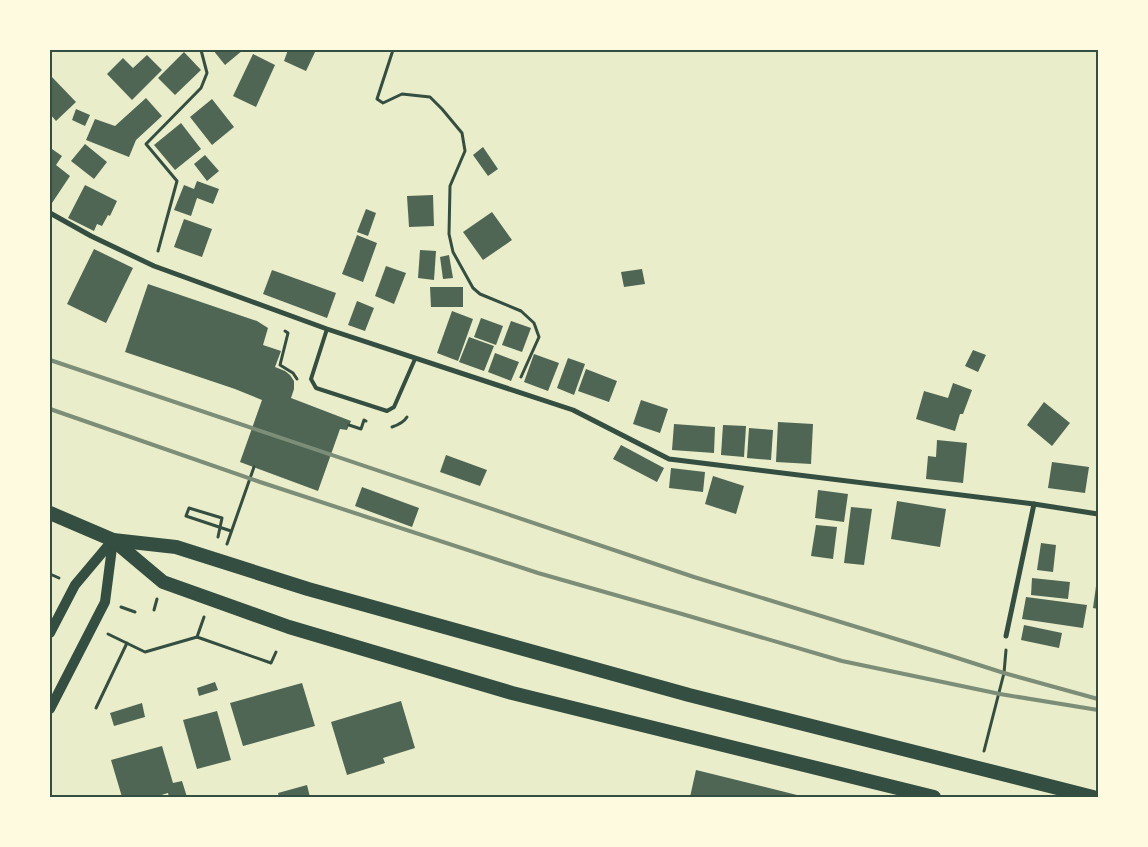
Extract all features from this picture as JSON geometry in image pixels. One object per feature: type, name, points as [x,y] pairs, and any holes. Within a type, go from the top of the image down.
[{"type":"highway","points":[[50,513],[113,540],[176,548],[308,589],[670,690],[1093,797]]},
{"type":"highway","points":[[113,540],[163,582],[289,626],[512,693],[934,797]]},
{"type":"main road","points":[[50,633],[75,585],[113,540]]},
{"type":"main road","points":[[50,709],[105,602],[113,540]]},
{"type":"street","points":[[50,213],[91,236],[154,266],[326,329],[573,410],[669,459],[1034,504],[1098,514]]},
{"type":"street","points":[[1006,636],[1034,504]]},
{"type":"lane","points":[[326,329],[311,379],[316,388],[387,411],[394,407],[415,358]]},
{"type":"path","points":[[154,266],[177,181],[146,144],[201,88],[207,73],[201,50]]},
{"type":"path","points":[[393,50],[377,99],[383,103],[402,94],[430,97],[462,133],[465,151],[450,186],[449,234],[453,252],[473,288],[480,294],[521,311],[534,323],[539,337],[514,391]]},
{"type":"path","points":[[218,537],[222,518],[189,508],[186,516],[231,531]]},
{"type":"path","points":[[980,768],[1004,673],[1006,636]]},
{"type":"path","points":[[197,637],[271,663],[276,652]]},
{"type":"path","points":[[96,708],[127,643]]},
{"type":"building","points":[[213,50],[243,50],[225,65]]},
{"type":"building","points":[[288,50],[316,50],[306,71],[284,61]]},
{"type":"building","points":[[184,52],[201,70],[175,95],[158,78]]},
{"type":"building","points":[[253,54],[275,65],[256,107],[233,96]]},
{"type":"building","points":[[147,55],[162,70],[132,100],[107,74],[123,58],[133,68]]},
{"type":"building","points":[[50,75],[76,102],[56,121],[50,114]]},
{"type":"building","points":[[146,98],[162,116],[136,140],[129,157],[86,140],[95,119],[115,126]]},
{"type":"building","points":[[212,99],[234,127],[212,145],[190,117]]},
{"type":"building","points":[[76,109],[90,115],[85,126],[72,120]]},
{"type":"building","points":[[181,123],[201,149],[175,170],[154,145]]},
{"type":"building","points":[[85,144],[107,162],[94,179],[71,161]]},
{"type":"building","points":[[483,147],[498,169],[488,176],[473,155]]},
{"type":"building","points":[[52,149],[62,156],[56,165],[70,176],[50,206],[50,151]]},
{"type":"building","points":[[205,155],[219,171],[207,181],[194,164]]},
{"type":"building","points":[[197,181],[219,189],[213,204],[197,198],[191,216],[174,210],[184,185],[194,189]]},
{"type":"building","points":[[85,185],[117,201],[110,216],[108,215],[102,226],[97,224],[94,231],[68,218]]},
{"type":"building","points":[[433,195],[434,226],[409,227],[407,196]]},
{"type":"building","points":[[366,209],[376,213],[368,236],[357,232]]},
{"type":"building","points":[[492,212],[512,240],[483,260],[463,232]]},
{"type":"building","points":[[184,219],[212,229],[202,257],[174,247]]},
{"type":"building","points":[[357,235],[377,243],[363,282],[342,274]]},
{"type":"building","points":[[94,249],[133,268],[106,323],[67,304]]},
{"type":"building","points":[[420,250],[436,251],[434,280],[418,278]]},
{"type":"building","points":[[449,255],[453,278],[443,279],[440,257]]},
{"type":"building","points":[[386,266],[406,273],[394,304],[375,296]]},
{"type":"building","points":[[642,269],[645,284],[624,287],[621,272]]},
{"type":"building","points":[[272,270],[336,293],[327,318],[263,294]]},
{"type":"building","points":[[148,284],[257,321],[268,328],[263,345],[281,351],[275,367],[285,371],[294,381],[291,398],[351,421],[347,430],[340,429],[318,491],[240,462],[262,400],[125,352]]},
{"type":"building","points":[[430,287],[463,287],[463,307],[431,307]]},
{"type":"building","points":[[357,301],[374,308],[365,331],[348,325]]},
{"type":"building","points":[[452,311],[473,319],[458,361],[437,353]]},
{"type":"building","points":[[481,318],[503,326],[496,345],[474,337]]},
{"type":"building","points":[[511,321],[531,328],[522,352],[502,345]]},
{"type":"building","points":[[469,337],[494,346],[484,371],[459,362]]},
{"type":"building","points":[[973,350],[986,355],[978,372],[965,366]]},
{"type":"building","points":[[495,353],[519,362],[511,381],[488,372]]},
{"type":"building","points":[[534,354],[559,363],[548,391],[524,382]]},
{"type":"building","points":[[568,358],[585,364],[574,395],[557,388]]},
{"type":"building","points":[[586,369],[617,381],[609,402],[578,391]]},
{"type":"building","points":[[953,383],[972,390],[963,414],[960,414],[955,431],[916,419],[924,391],[948,398]]},
{"type":"building","points":[[641,400],[668,409],[660,433],[633,424]]},
{"type":"building","points":[[1044,402],[1070,423],[1052,446],[1027,425]]},
{"type":"building","points":[[778,422],[813,424],[811,464],[776,462]]},
{"type":"building","points":[[674,424],[715,427],[714,453],[672,450]]},
{"type":"building","points":[[723,425],[746,426],[744,457],[721,455]]},
{"type":"building","points":[[749,428],[773,430],[771,460],[747,458]]},
{"type":"building","points":[[937,440],[967,443],[963,483],[926,479],[928,456],[936,457]]},
{"type":"building","points":[[621,445],[664,468],[657,482],[613,459]]},
{"type":"building","points":[[446,455],[487,470],[480,486],[440,472]]},
{"type":"building","points":[[1052,462],[1089,467],[1085,493],[1048,488]]},
{"type":"building","points":[[671,468],[705,472],[703,492],[669,488]]},
{"type":"building","points":[[713,476],[744,486],[736,514],[705,504]]},
{"type":"building","points":[[362,487],[419,508],[412,527],[355,506]]},
{"type":"building","points":[[818,490],[848,494],[844,522],[815,518]]},
{"type":"building","points":[[897,501],[946,509],[940,547],[891,539]]},
{"type":"building","points":[[851,507],[872,509],[864,565],[844,563]]},
{"type":"building","points":[[816,525],[837,527],[833,559],[811,556]]},
{"type":"building","points":[[1041,543],[1056,545],[1053,572],[1037,570]]},
{"type":"building","points":[[1032,578],[1070,582],[1068,599],[1031,595]]},
{"type":"building","points":[[1098,579],[1098,609],[1093,608]]},
{"type":"building","points":[[1026,597],[1087,605],[1083,628],[1022,619]]},
{"type":"building","points":[[1024,625],[1062,633],[1059,648],[1021,640]]},
{"type":"building","points":[[215,682],[218,690],[199,696],[197,688]]},
{"type":"building","points":[[302,683],[315,726],[243,746],[230,703]]},
{"type":"building","points":[[401,701],[415,748],[383,758],[385,763],[347,775],[331,722]]},
{"type":"building","points":[[142,703],[145,717],[114,726],[110,713]]},
{"type":"building","points":[[217,711],[231,760],[197,769],[183,720]]},
{"type":"building","points":[[162,746],[173,783],[182,781],[187,797],[169,797],[168,793],[155,797],[122,797],[111,760]]},
{"type":"building","points":[[696,770],[801,796],[801,797],[690,797]]},
{"type":"building","points":[[307,785],[310,797],[279,797],[278,793]]},
{"type":"railway","points":[[50,360],[694,577],[1004,673],[1098,699]]},
{"type":"railway","points":[[50,409],[260,482],[538,573],[842,661],[1000,694],[1098,710]]}]
